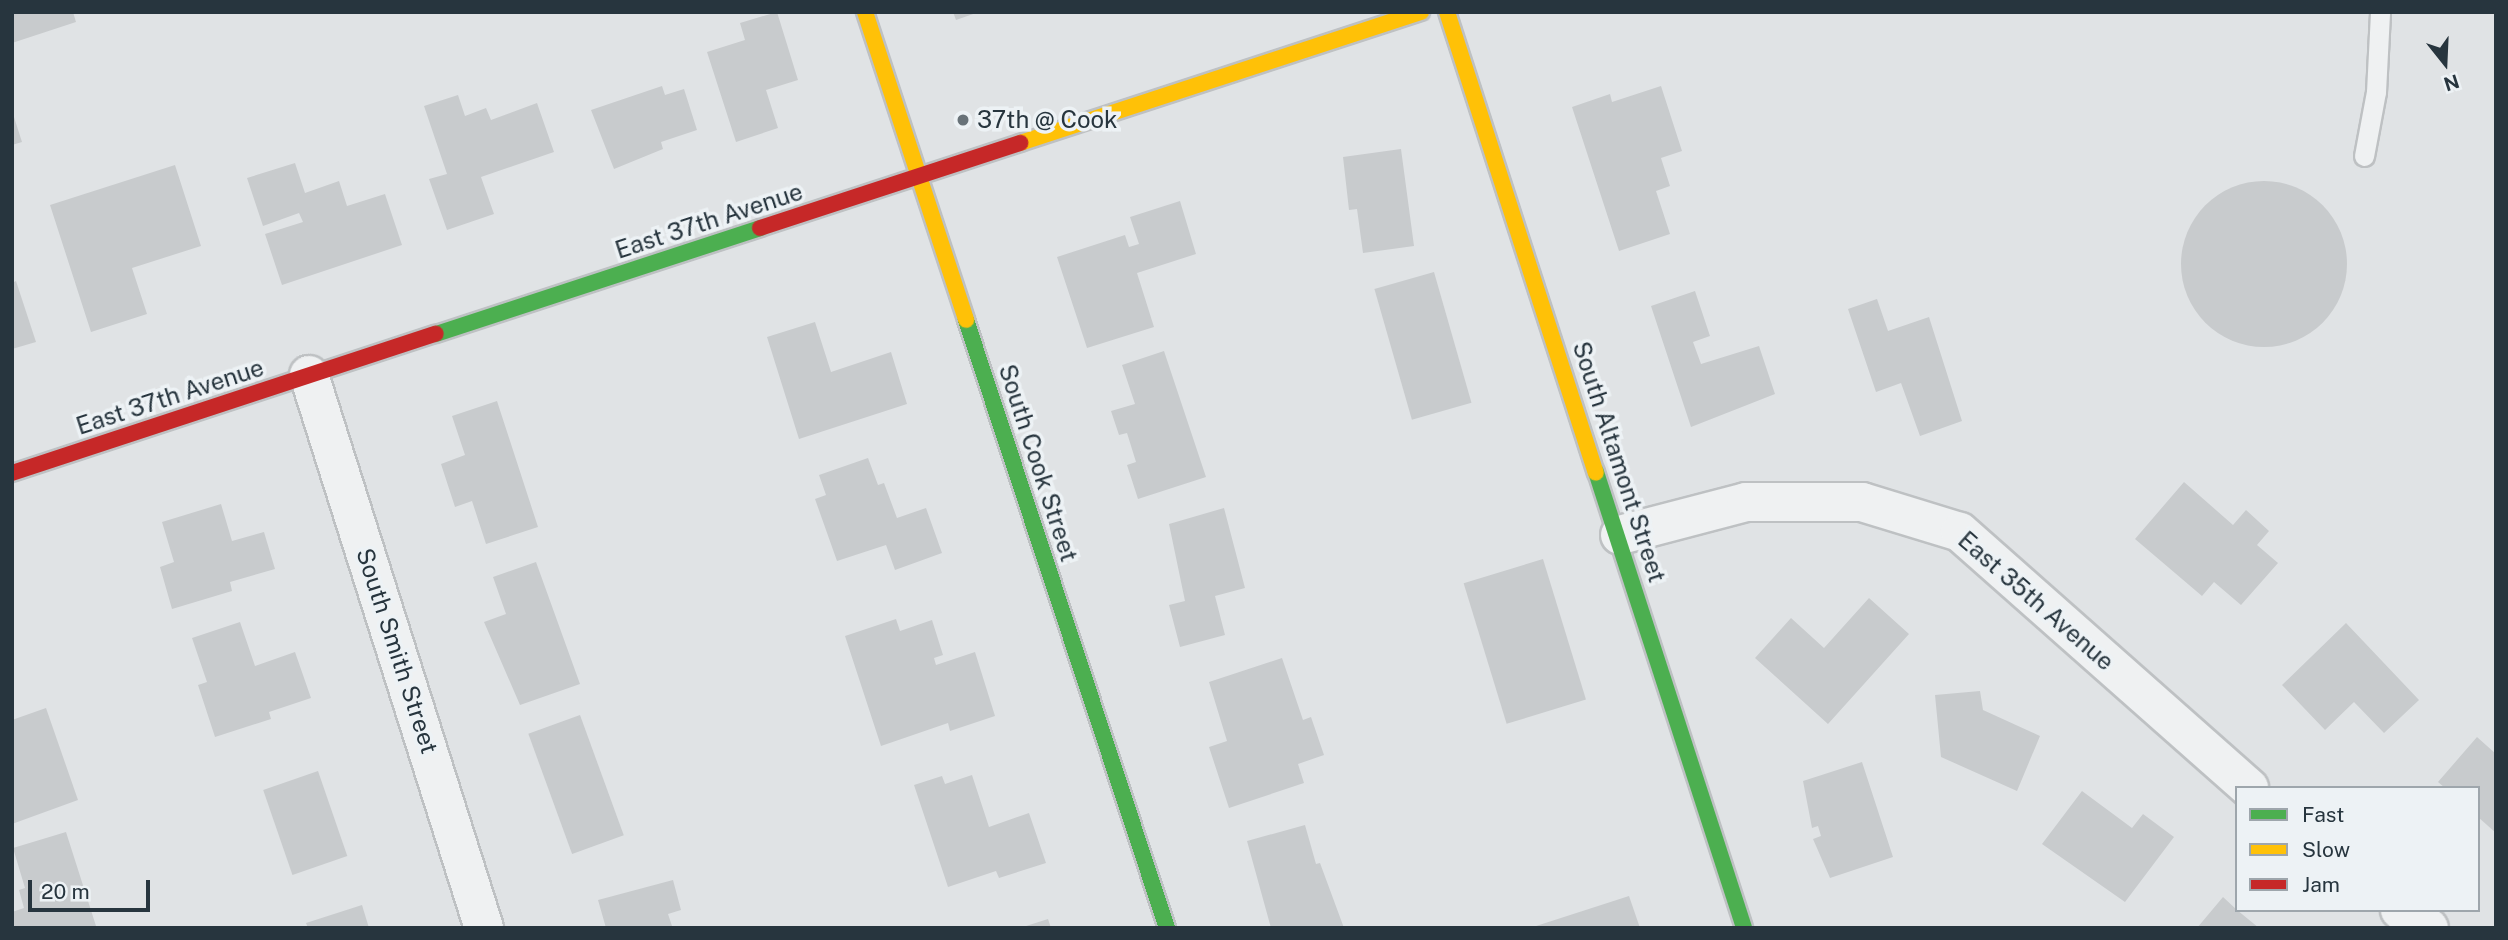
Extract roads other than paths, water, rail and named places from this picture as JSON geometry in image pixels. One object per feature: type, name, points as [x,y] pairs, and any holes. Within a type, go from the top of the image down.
[{"type":"street","name":"South Cook Street","points":[[865,12],[1167,928]]},
{"type":"street","name":"East 37th Avenue","points":[[12,473],[1421,12]]},
{"type":"street","name":"South Altamont Street","points":[[1447,12],[1619,535],[1744,928]]},
{"type":"street","name":"South Smith Street","points":[[309,375],[484,928]]},
{"type":"street","name":"East 35th Avenue","points":[[1619,535],[1746,502],[1862,502],[1960,532],[2247,786]]},
{"type":"street","points":[[2403,912],[2429,928]]},
{"type":"lane","points":[[2364,156],[2376,92],[2380,12]]},
{"type":"place","name":"37th @ Cook","points":[[963,120]]}]
